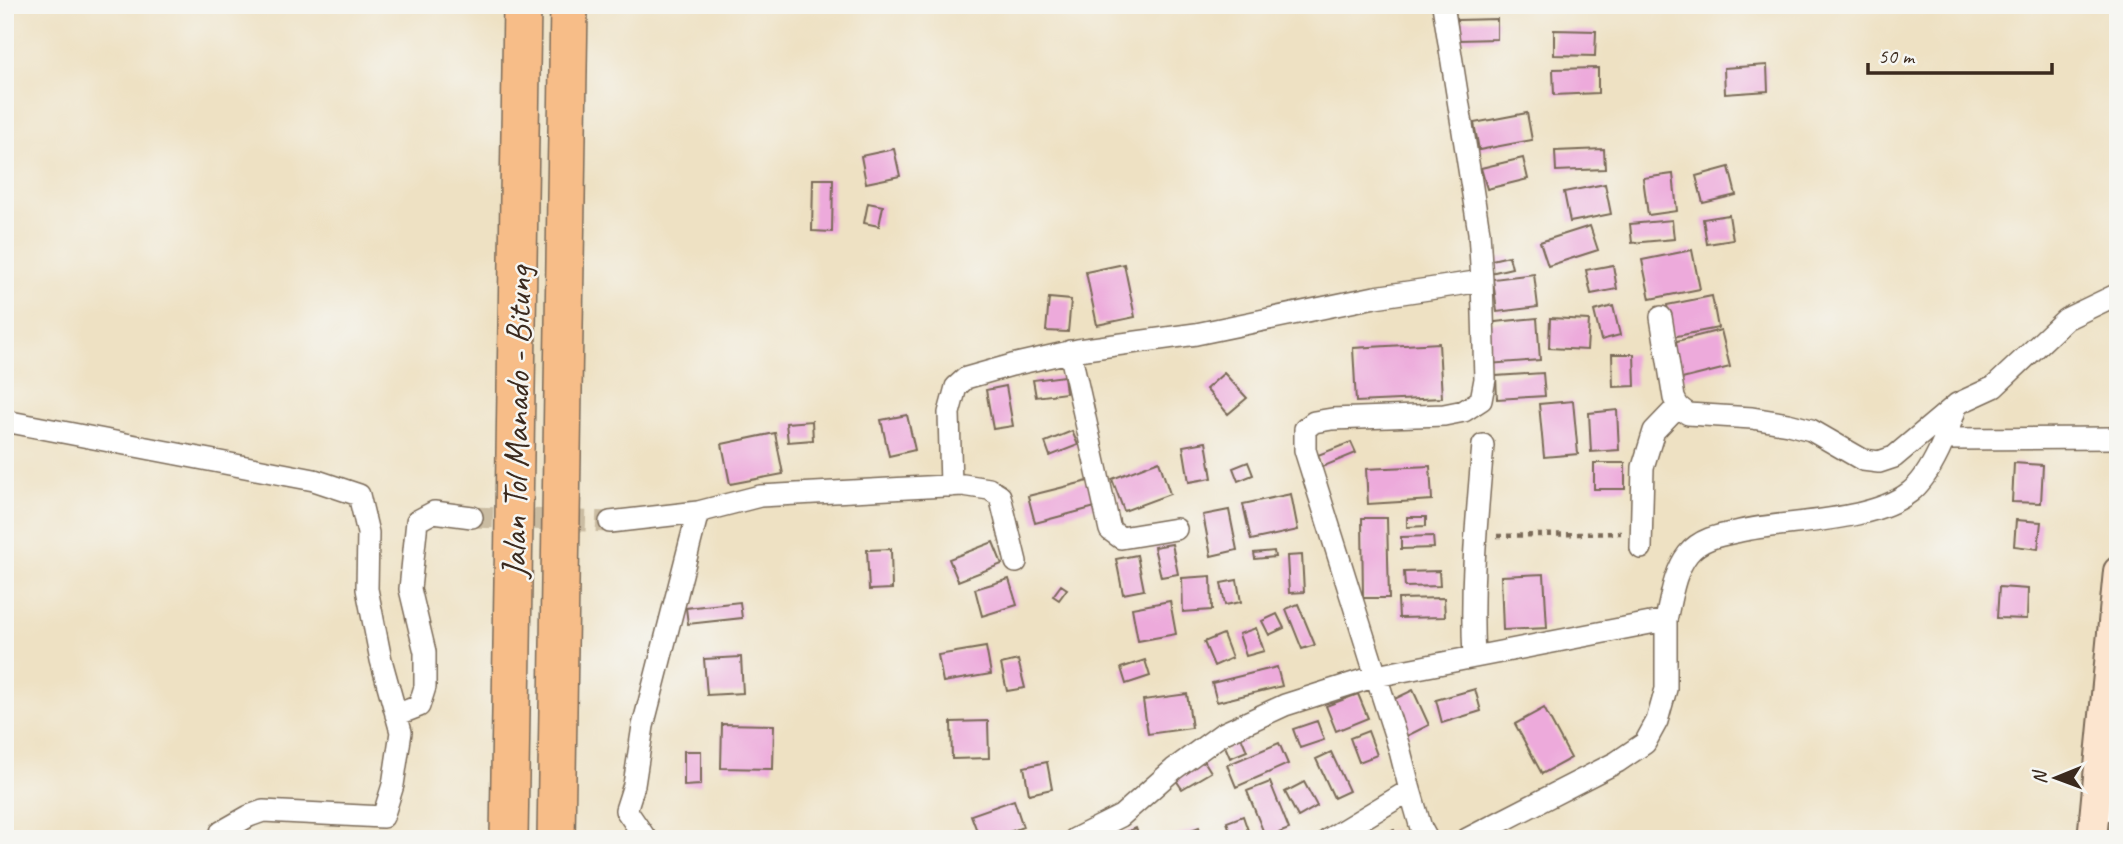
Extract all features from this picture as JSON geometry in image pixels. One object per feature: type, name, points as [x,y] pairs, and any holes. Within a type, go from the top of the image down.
[{"type":"highway","name":"Jalan Tol Manado - Bitung","points":[[509,839],[522,5]]},
{"type":"highway","name":"Jalan Tol Manado - Bitung","points":[[556,839],[569,5]]},
{"type":"street","points":[[1427,839],[1421,828],[1399,747],[1305,450],[1305,429],[1314,422],[1332,419],[1444,415],[1464,411],[1481,400],[1485,379],[1479,232],[1443,5]]},
{"type":"street","points":[[951,486],[948,413],[956,387],[966,378],[1070,351],[1196,334],[1375,297],[1482,281]]},
{"type":"street","points":[[1661,317],[1674,398],[1678,407],[1688,415],[1752,418],[1811,430],[1863,460],[1879,462],[1894,457],[1957,404],[1994,387],[2066,319],[2118,294]]},
{"type":"street","points":[[1070,351],[1110,530],[1121,538],[1176,529]]},
{"type":"street","points":[[1467,839],[1616,762],[1645,743],[1657,721],[1666,690],[1666,620],[1674,583],[1688,554],[1710,537],[1880,509],[1911,491],[1946,439],[1957,404]]},
{"type":"street","points":[[1641,540],[1643,467],[1654,430],[1678,407]]},
{"type":"street","points":[[5,421],[314,481],[359,495],[368,533],[367,589],[381,660],[401,732],[393,785],[383,817],[263,811],[221,832]]},
{"type":"street","points":[[1946,439],[2118,438]]},
{"type":"street","points":[[1474,657],[1472,617],[1475,537],[1483,444]]},
{"type":"street","points":[[610,522],[698,512],[760,496],[951,486],[989,489],[1000,496],[1016,562]]},
{"type":"street","points":[[396,715],[419,706],[425,687],[425,652],[410,589],[416,521],[434,512],[472,517]]},
{"type":"street","points":[[646,839],[626,810],[634,785],[643,726],[698,512]]},
{"type":"street","points":[[2092,839],[2106,809],[2118,571]]},
{"type":"street","points":[[1075,839],[1121,816],[1174,769],[1222,734],[1285,705],[1376,676],[1666,620]]},
{"type":"street","points":[[1329,839],[1410,790]]},
{"type":"path","points":[[1475,537],[1641,540]]},
{"type":"building","points":[[1497,19],[1497,39],[1458,40],[1457,20]]},
{"type":"building","points":[[1554,30],[1596,31],[1595,56],[1554,55]]},
{"type":"building","points":[[1767,65],[1768,91],[1725,94],[1724,68]]},
{"type":"building","points":[[1598,68],[1598,93],[1554,95],[1553,69]]},
{"type":"building","points":[[1527,113],[1532,140],[1479,150],[1474,123]]},
{"type":"building","points":[[894,149],[900,176],[866,183],[861,156]]},
{"type":"building","points":[[1604,149],[1605,169],[1556,171],[1555,151]]},
{"type":"building","points":[[1523,158],[1528,179],[1487,189],[1481,168]]},
{"type":"building","points":[[1729,167],[1736,195],[1703,203],[1696,176]]},
{"type":"building","points":[[1673,174],[1677,211],[1648,215],[1643,178]]},
{"type":"building","points":[[813,179],[833,179],[832,232],[812,231]]},
{"type":"building","points":[[1605,184],[1611,214],[1570,222],[1564,192]]},
{"type":"building","points":[[868,203],[883,206],[879,226],[864,223]]},
{"type":"building","points":[[1729,215],[1733,240],[1707,244],[1703,219]]},
{"type":"building","points":[[1672,220],[1674,239],[1632,243],[1630,224]]},
{"type":"building","points":[[1590,226],[1598,250],[1548,266],[1540,242]]},
{"type":"building","points":[[1692,250],[1700,289],[1650,299],[1642,260]]},
{"type":"building","points":[[1509,256],[1512,268],[1486,274],[1483,262]]},
{"type":"building","points":[[1124,264],[1135,317],[1097,325],[1086,272]]},
{"type":"building","points":[[1613,265],[1617,289],[1591,294],[1586,270]]},
{"type":"building","points":[[1534,274],[1538,307],[1497,312],[1493,279]]},
{"type":"building","points":[[1712,296],[1718,328],[1672,337],[1667,305]]},
{"type":"building","points":[[1049,298],[1071,300],[1068,332],[1046,331]]},
{"type":"building","points":[[1613,306],[1620,335],[1601,340],[1594,311]]},
{"type":"building","points":[[1537,318],[1540,360],[1488,364],[1485,323]]},
{"type":"building","points":[[1550,318],[1589,320],[1587,350],[1549,348]]},
{"type":"building","points":[[1721,330],[1730,367],[1678,380],[1669,343]]},
{"type":"building","points":[[1439,343],[1442,398],[1356,402],[1353,348]]},
{"type":"building","points":[[1612,354],[1634,354],[1635,386],[1613,387]]},
{"type":"building","points":[[1224,373],[1247,398],[1228,414],[1206,389]]},
{"type":"building","points":[[1543,373],[1545,396],[1497,399],[1496,376]]},
{"type":"building","points":[[1064,376],[1066,393],[1036,397],[1033,380]]},
{"type":"building","points":[[1006,386],[1013,426],[993,429],[986,390]]},
{"type":"building","points":[[1573,401],[1578,454],[1544,457],[1539,404]]},
{"type":"building","points":[[1617,410],[1619,450],[1591,452],[1589,413]]},
{"type":"building","points":[[907,415],[915,450],[889,456],[881,420]]},
{"type":"building","points":[[812,421],[813,440],[788,442],[786,423]]},
{"type":"building","points":[[1072,431],[1078,445],[1050,456],[1045,442]]},
{"type":"building","points":[[775,433],[783,474],[730,484],[722,444]]},
{"type":"building","points":[[1206,442],[1212,478],[1189,482],[1183,446]]},
{"type":"building","points":[[1351,442],[1356,453],[1322,467],[1318,455]]},
{"type":"building","points":[[1159,461],[1170,494],[1124,511],[1112,479]]},
{"type":"building","points":[[1248,462],[1253,475],[1238,481],[1233,468]]},
{"type":"building","points":[[1594,463],[1625,463],[1625,489],[1594,489]]},
{"type":"building","points":[[2014,463],[2043,465],[2041,503],[2012,502]]},
{"type":"building","points":[[1430,466],[1432,500],[1368,504],[1366,469]]},
{"type":"building","points":[[1092,480],[1099,506],[1035,523],[1028,496]]},
{"type":"building","points":[[1291,494],[1298,530],[1251,540],[1243,504]]},
{"type":"building","points":[[1229,510],[1237,550],[1211,556],[1203,515]]},
{"type":"building","points":[[1407,517],[1426,517],[1426,526],[1407,527]]},
{"type":"building","points":[[1362,518],[1387,518],[1389,598],[1363,598]]},
{"type":"building","points":[[2016,520],[2041,522],[2038,549],[2014,546]]},
{"type":"building","points":[[1433,536],[1434,548],[1401,549],[1401,537]]},
{"type":"building","points":[[993,542],[1002,564],[958,581],[949,559]]},
{"type":"building","points":[[1172,544],[1178,574],[1161,577],[1154,547]]},
{"type":"building","points":[[891,549],[892,589],[869,590],[867,550]]},
{"type":"building","points":[[1274,551],[1275,557],[1255,559],[1254,553]]},
{"type":"building","points":[[1137,555],[1144,590],[1123,594],[1116,559]]},
{"type":"building","points":[[1302,555],[1304,592],[1289,593],[1287,556]]},
{"type":"building","points":[[1439,571],[1440,586],[1405,587],[1404,572]]},
{"type":"building","points":[[1544,574],[1547,628],[1503,630],[1501,576]]},
{"type":"building","points":[[1211,576],[1212,610],[1183,612],[1182,578]]},
{"type":"building","points":[[1009,579],[1017,605],[982,616],[975,589]]},
{"type":"building","points":[[1237,580],[1241,602],[1225,605],[1221,583]]},
{"type":"building","points":[[1061,585],[1067,589],[1059,600],[1053,596]]},
{"type":"building","points":[[1999,587],[2028,589],[2027,619],[1997,618]]},
{"type":"building","points":[[1444,598],[1445,617],[1399,618],[1398,599]]},
{"type":"building","points":[[1170,601],[1176,634],[1138,641],[1132,608]]},
{"type":"building","points":[[740,602],[742,618],[688,624],[686,608]]},
{"type":"building","points":[[1298,604],[1315,645],[1302,649],[1286,609]]},
{"type":"building","points":[[1277,614],[1284,628],[1269,635],[1262,621]]},
{"type":"building","points":[[1256,628],[1264,651],[1246,656],[1239,634]]},
{"type":"building","points":[[1223,634],[1232,658],[1214,666],[1204,642]]},
{"type":"building","points":[[986,647],[991,674],[943,682],[938,655]]},
{"type":"building","points":[[741,657],[743,693],[707,695],[704,659]]},
{"type":"building","points":[[1018,660],[1025,688],[1007,691],[1001,664]]},
{"type":"building","points":[[1145,660],[1150,676],[1126,684],[1121,668]]},
{"type":"building","points":[[1277,667],[1282,686],[1217,702],[1212,683]]},
{"type":"building","points":[[1475,689],[1481,711],[1442,723],[1436,700]]},
{"type":"building","points":[[1413,690],[1429,725],[1403,738],[1386,703]]},
{"type":"building","points":[[1187,694],[1192,728],[1148,734],[1143,700]]},
{"type":"building","points":[[1358,694],[1368,718],[1336,731],[1326,706]]},
{"type":"building","points":[[1544,708],[1571,758],[1542,774],[1515,724]]},
{"type":"building","points":[[988,721],[989,758],[952,759],[951,722]]},
{"type":"building","points":[[1317,721],[1324,740],[1300,748],[1293,729]]},
{"type":"building","points":[[722,724],[774,725],[773,769],[721,768]]},
{"type":"building","points":[[1368,731],[1377,755],[1359,762],[1350,738]]},
{"type":"building","points":[[1239,732],[1247,751],[1230,758],[1222,739]]},
{"type":"building","points":[[1279,743],[1288,764],[1236,787],[1227,765]]},
{"type":"building","points":[[684,751],[701,751],[701,785],[684,786]]},
{"type":"building","points":[[1331,752],[1349,791],[1334,798],[1316,759]]},
{"type":"building","points":[[1203,759],[1211,772],[1182,789],[1174,777]]},
{"type":"building","points":[[1047,762],[1052,789],[1029,794],[1024,767]]},
{"type":"building","points":[[1270,782],[1289,829],[1266,838],[1247,791]]},
{"type":"building","points":[[1304,782],[1317,806],[1298,817],[1285,792]]},
{"type":"building","points":[[1014,800],[1023,827],[991,839],[980,839],[971,815]]},
{"type":"building","points":[[1243,816],[1251,839],[1233,839],[1227,822]]},
{"type":"building","points":[[1199,827],[1203,839],[1175,839],[1174,836]]},
{"type":"building","points":[[1136,828],[1140,839],[1109,839]]},
{"type":"building","points":[[1394,830],[1397,839],[1370,839],[1370,838]]},
{"type":"tunnel","points":[[472,517],[610,522]]}]
